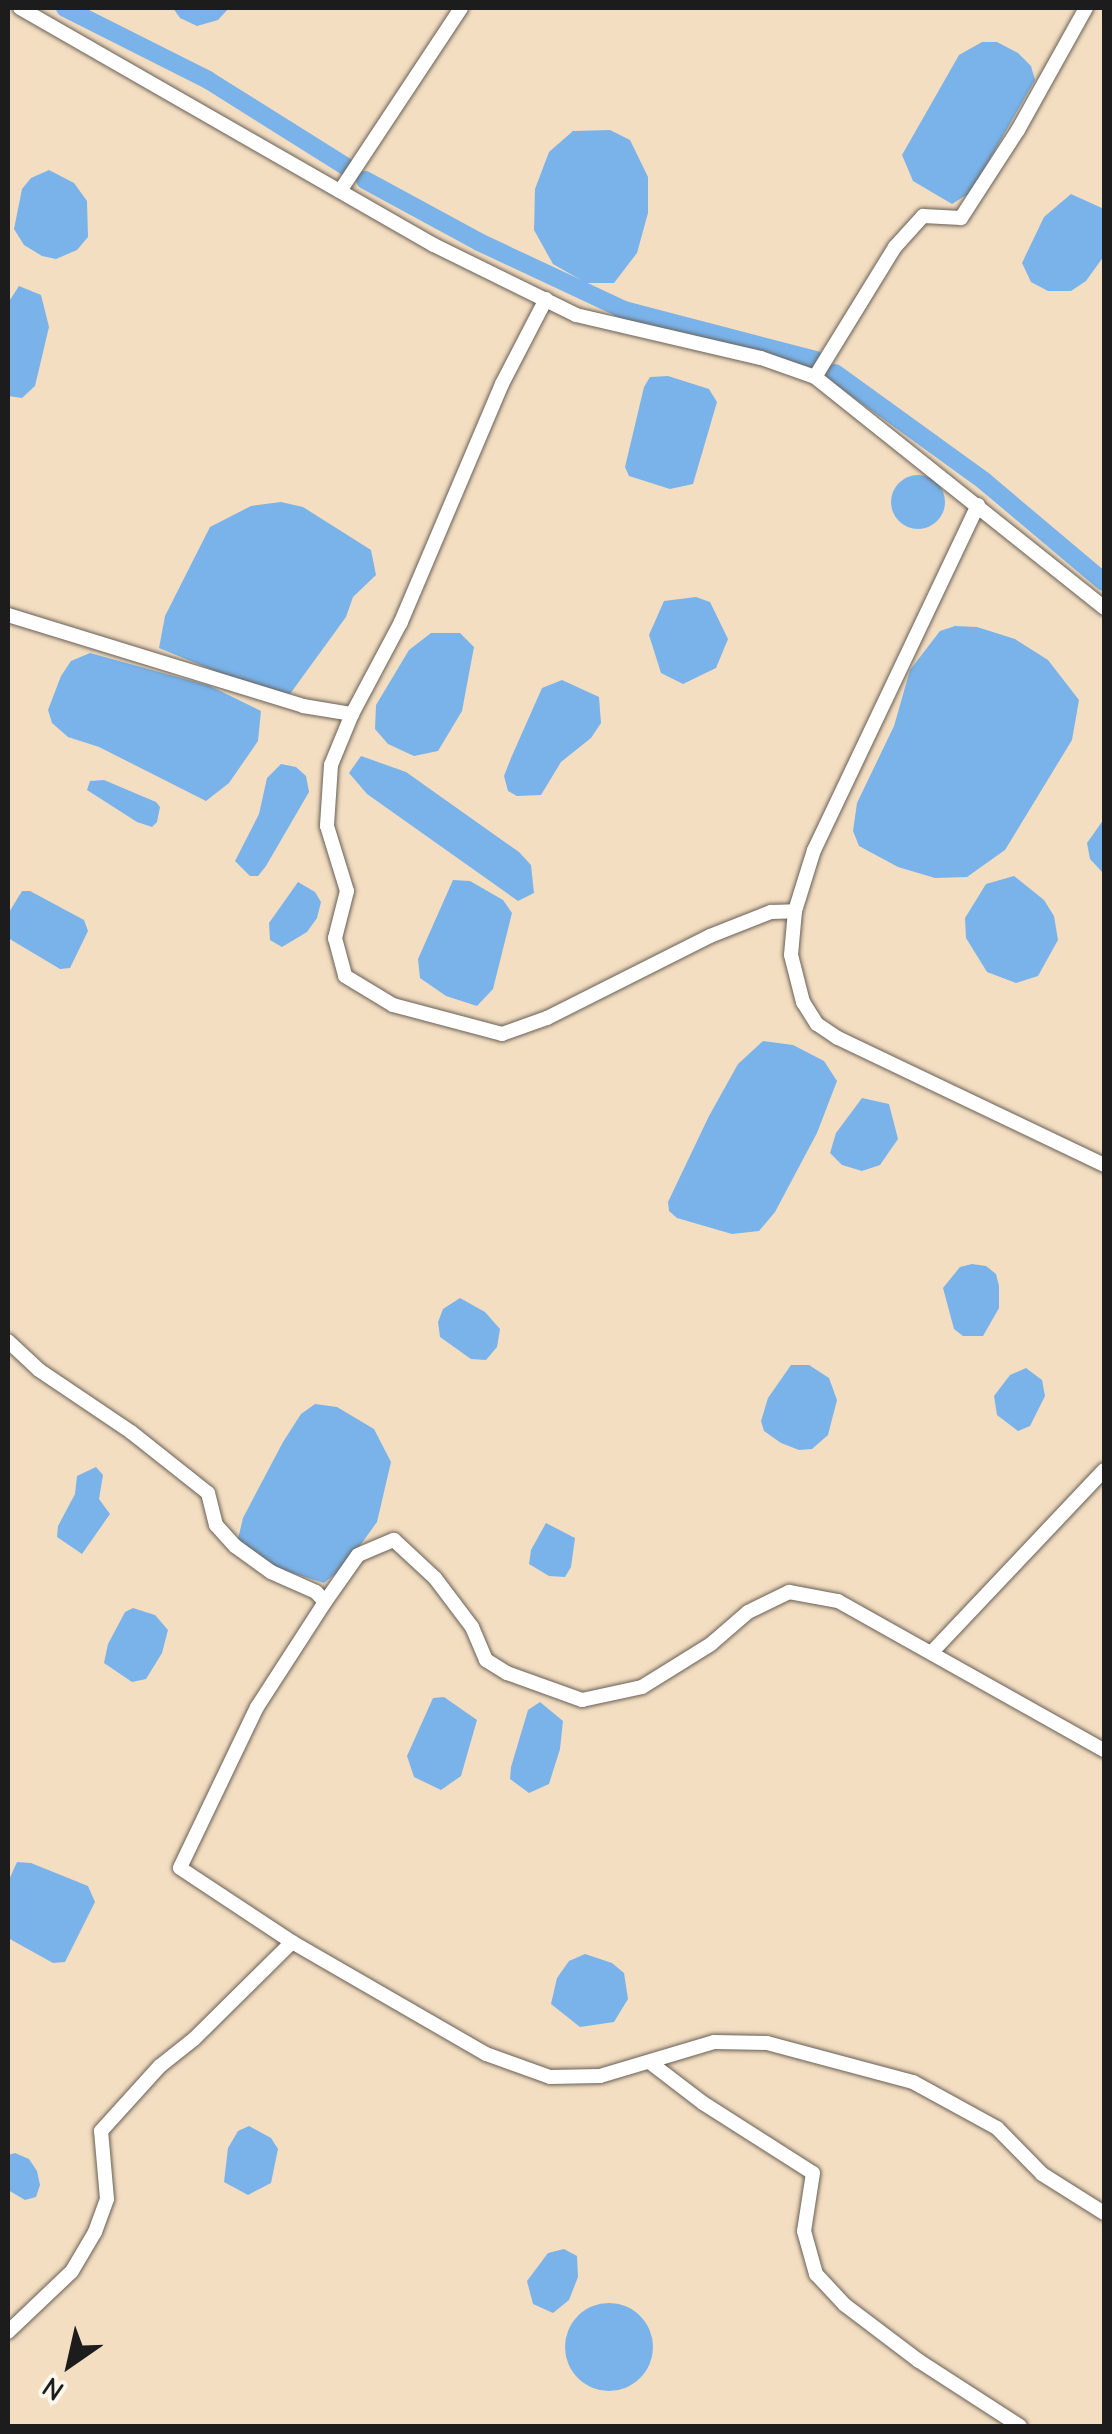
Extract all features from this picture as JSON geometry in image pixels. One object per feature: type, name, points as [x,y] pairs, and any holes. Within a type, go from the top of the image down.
[{"type":"street","points":[[20,8],[434,245],[576,315],[641,334],[761,358],[815,376],[1104,608]]},
{"type":"street","points":[[340,191],[461,8]]},
{"type":"street","points":[[815,376],[886,260],[923,216],[960,218],[1018,130],[1086,8]]},
{"type":"street","points":[[546,299],[502,384],[401,622],[352,714],[331,766],[327,826],[347,891],[335,938],[345,976],[393,1005],[502,1034],[547,1018],[710,936],[771,912],[795,911]]},
{"type":"street","points":[[978,505],[814,850],[795,911],[792,955],[803,1002],[817,1024],[1104,1165]]},
{"type":"street","points":[[8,615],[303,706],[352,714]]},
{"type":"street","points":[[8,1341],[40,1370],[130,1432],[208,1493],[216,1525],[235,1546],[271,1572],[316,1592],[325,1602]]},
{"type":"street","points":[[932,1652],[1104,1470]]},
{"type":"street","points":[[1104,1750],[838,1601],[788,1592],[748,1612],[711,1644],[642,1687],[582,1700],[507,1674],[486,1660],[472,1627],[435,1578],[394,1540],[358,1555],[256,1707],[180,1868],[292,1942],[486,2054],[550,2077],[600,2076],[652,2064],[714,2042],[767,2044],[913,2082],[997,2128],[1042,2174],[1104,2213]]},
{"type":"street","points":[[8,2332],[72,2271],[94,2232],[107,2199],[100,2131],[160,2066],[194,2040],[292,1942]]},
{"type":"street","points":[[652,2064],[702,2103],[813,2172],[804,2231],[816,2274],[845,2304],[919,2362],[1020,2426]]},
{"type":"water","points":[[173,8],[229,8],[218,20],[197,26],[180,18]]},
{"type":"water","points":[[982,42],[997,42],[1018,53],[1031,66],[1035,80],[971,192],[952,204],[913,181],[902,155],[959,55]]},
{"type":"water","points":[[610,130],[630,140],[648,177],[648,213],[637,253],[614,283],[586,283],[553,264],[534,230],[535,189],[549,152],[573,131]]},
{"type":"water","points":[[49,170],[74,183],[87,201],[88,237],[77,250],[56,259],[24,245],[14,229],[22,189],[31,178]]},
{"type":"water","points":[[1071,194],[1104,209],[1104,256],[1086,281],[1071,291],[1048,291],[1031,282],[1022,263],[1044,217]]},
{"type":"water","points":[[19,286],[41,295],[49,327],[35,386],[22,398],[8,396],[8,303]]},
{"type":"water","points":[[668,376],[709,389],[717,402],[693,484],[670,489],[629,476],[625,467],[644,387],[650,377]]},
{"type":"water","points":[[918,475],[937,483],[945,502],[937,521],[918,529],[899,521],[891,502],[899,483]]},
{"type":"water","points":[[281,502],[303,507],[371,550],[376,575],[353,597],[346,617],[290,694],[254,687],[159,648],[165,616],[210,527],[251,506]]},
{"type":"water","points":[[696,597],[710,602],[728,639],[716,668],[683,684],[661,673],[649,635],[664,601]]},
{"type":"water","points":[[955,626],[977,627],[1015,639],[1048,660],[1079,700],[1072,740],[1005,850],[967,877],[935,878],[898,867],[859,846],[853,831],[857,803],[894,726],[910,670],[940,631]]},
{"type":"water","points":[[431,633],[460,633],[474,647],[462,711],[438,751],[414,756],[388,744],[375,729],[376,705],[409,650]]},
{"type":"water","points":[[90,653],[210,686],[261,711],[258,741],[229,783],[206,801],[99,747],[68,737],[52,723],[48,710],[61,676],[71,661]]},
{"type":"water","points":[[562,680],[599,697],[601,723],[591,738],[561,762],[541,795],[517,796],[508,791],[504,776],[542,688]]},
{"type":"water","points":[[361,756],[406,772],[519,852],[531,865],[534,893],[518,901],[367,794],[349,773]]},
{"type":"water","points":[[281,764],[296,767],[306,776],[309,792],[266,866],[258,876],[250,876],[235,861],[259,814],[267,778]]},
{"type":"water","points":[[104,780],[156,802],[160,807],[157,822],[152,827],[137,822],[87,790],[90,781]]},
{"type":"water","points":[[1104,819],[1104,874],[1090,859],[1087,843]]},
{"type":"water","points":[[1014,876],[1044,900],[1054,916],[1058,940],[1038,976],[1016,983],[987,972],[966,938],[965,918],[986,884]]},
{"type":"water","points":[[453,880],[470,881],[503,900],[512,913],[493,989],[477,1006],[446,996],[420,978],[418,959]]},
{"type":"water","points":[[298,882],[315,892],[321,902],[317,918],[307,932],[282,947],[270,940],[269,923]]},
{"type":"water","points":[[22,891],[30,891],[84,920],[88,931],[70,968],[60,969],[8,938],[8,914]]},
{"type":"water","points":[[763,1041],[793,1045],[824,1061],[837,1081],[817,1133],[775,1212],[759,1231],[732,1234],[677,1218],[669,1211],[668,1202],[709,1116],[738,1064]]},
{"type":"water","points":[[862,1098],[889,1104],[898,1139],[880,1165],[862,1171],[842,1165],[830,1153],[836,1133]]},
{"type":"water","points":[[986,1266],[996,1274],[999,1286],[999,1308],[983,1336],[963,1336],[954,1329],[943,1288],[960,1267]]},
{"type":"water","points":[[460,1298],[485,1312],[500,1329],[497,1347],[486,1360],[471,1359],[440,1337],[438,1322],[443,1309]]},
{"type":"water","points":[[791,1365],[809,1365],[829,1378],[837,1400],[828,1435],[812,1449],[799,1450],[781,1443],[764,1431],[761,1421],[768,1398]]},
{"type":"water","points":[[1026,1368],[1042,1380],[1045,1396],[1030,1426],[1018,1431],[997,1415],[994,1396],[1010,1375]]},
{"type":"water","points":[[315,1404],[337,1407],[374,1429],[391,1462],[377,1522],[346,1565],[324,1583],[267,1565],[238,1539],[243,1518],[283,1442],[301,1414]]},
{"type":"water","points":[[96,1467],[103,1475],[99,1499],[110,1514],[82,1554],[57,1537],[58,1526],[75,1494],[77,1476]]},
{"type":"water","points":[[546,1523],[575,1538],[571,1567],[565,1577],[549,1576],[529,1564],[531,1550]]},
{"type":"water","points":[[133,1608],[155,1615],[168,1630],[162,1653],[146,1679],[132,1682],[104,1663],[108,1644],[125,1612]]},
{"type":"water","points":[[444,1697],[477,1720],[461,1776],[441,1790],[414,1777],[407,1756],[433,1698]]},
{"type":"water","points":[[540,1702],[563,1721],[560,1749],[549,1784],[529,1793],[510,1779],[511,1767],[528,1710]]},
{"type":"water","points":[[17,1862],[31,1863],[88,1886],[95,1902],[65,1962],[53,1963],[8,1938],[8,1882]]},
{"type":"water","points":[[585,1954],[612,1963],[624,1973],[628,1999],[614,2022],[580,2027],[551,2004],[557,1978],[569,1961]]},
{"type":"water","points":[[249,2126],[271,2138],[278,2149],[271,2183],[248,2195],[224,2182],[228,2148],[238,2131]]},
{"type":"water","points":[[15,2153],[29,2159],[37,2171],[40,2185],[36,2197],[25,2200],[8,2190],[8,2155]]},
{"type":"water","points":[[564,2249],[577,2256],[578,2277],[569,2300],[553,2313],[533,2304],[527,2281],[548,2253]]},
{"type":"water","points":[[609,2303],[640,2316],[653,2347],[640,2378],[609,2391],[578,2378],[565,2347],[578,2316]]},
{"type":"waterway","points":[[65,8],[208,80],[345,166]]},
{"type":"waterway","points":[[365,180],[479,242],[624,310],[816,360]]},
{"type":"waterway","points":[[835,373],[984,481],[1104,582]]}]
